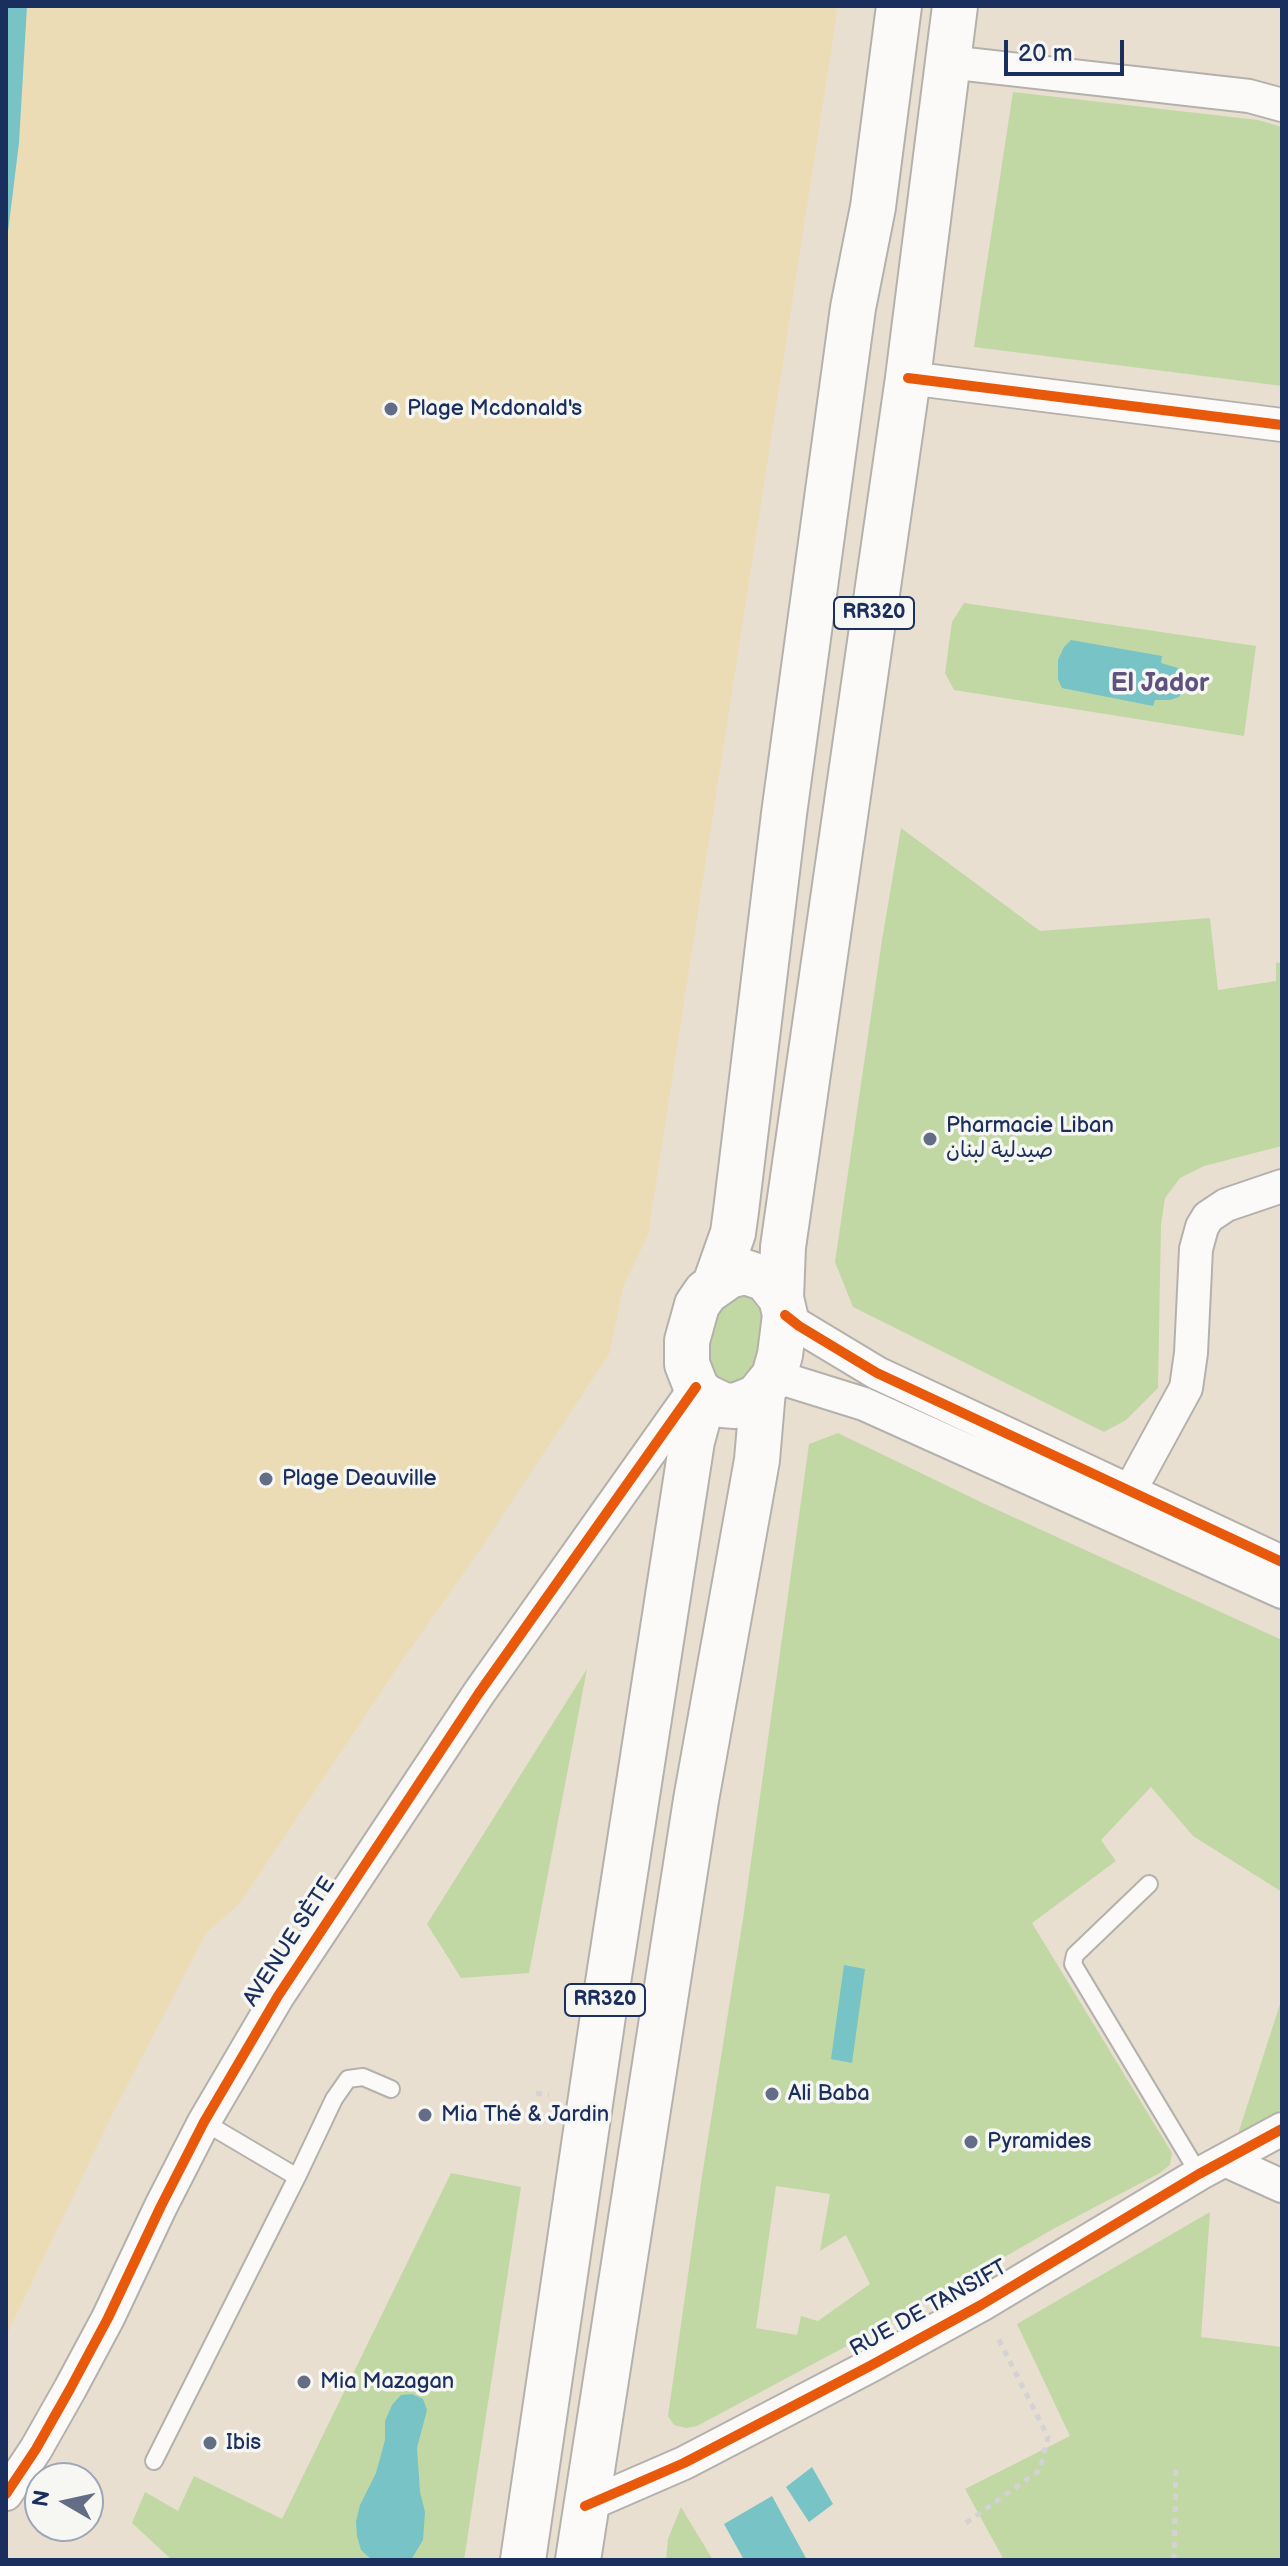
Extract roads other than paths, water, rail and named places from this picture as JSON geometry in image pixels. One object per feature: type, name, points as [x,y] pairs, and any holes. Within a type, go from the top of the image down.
[{"type":"highway","name":"RR320","points":[[523,2560],[605,2002],[700,1391],[687,1364],[687,1341],[697,1305],[715,1284],[735,1222],[788,782],[853,308],[873,207],[899,6]]},
{"type":"highway","name":"RR320","points":[[578,2560],[696,1800],[768,1383],[780,1355],[783,1247],[908,378],[955,6]]},
{"type":"highway","points":[[715,1284],[729,1276],[750,1273],[766,1279],[783,1306]]},
{"type":"highway","points":[[700,1391],[723,1405],[735,1406],[757,1397],[768,1383]]},
{"type":"street","points":[[948,62],[1249,96],[1282,105]]},
{"type":"street","points":[[908,378],[1282,425]]},
{"type":"street","points":[[1122,1504],[1186,1388],[1191,1353],[1196,1249],[1202,1227],[1208,1217],[1226,1205],[1282,1186]]},
{"type":"street","points":[[783,1306],[799,1326],[877,1373],[1282,1592]]},
{"type":"street","points":[[768,1383],[864,1404],[1282,1562]]},
{"type":"street","name":"AVENUE SÈTE","points":[[6,2494],[36,2449],[108,2318],[204,2122],[278,1996],[479,1693],[657,1442],[700,1391]]},
{"type":"street","name":"RUE DE TANSIFT","points":[[585,2506],[684,2463],[870,2366],[981,2305],[1282,2129]]},
{"type":"street","points":[[1213,2167],[1282,2186]]},
{"type":"lane","points":[[1149,1884],[1075,1955],[1073,1964],[1213,2167]]},
{"type":"lane","points":[[154,2461],[334,2099],[348,2079],[363,2077],[391,2089]]},
{"type":"lane","points":[[204,2122],[297,2177]]},
{"type":"water","points":[[6,6],[27,6],[19,143],[6,248]]},
{"type":"water","points":[[1071,640],[1162,656],[1161,663],[1178,668],[1184,674],[1183,691],[1179,697],[1170,700],[1155,700],[1153,706],[1062,688],[1058,679],[1058,660]]},
{"type":"water","points":[[844,1965],[865,1969],[852,2063],[831,2059]]},
{"type":"water","points":[[412,2394],[423,2399],[427,2410],[417,2448],[420,2492],[425,2512],[423,2540],[411,2560],[372,2560],[361,2550],[356,2521],[360,2505],[376,2473],[385,2440],[385,2421],[392,2405],[401,2395]]},
{"type":"water","points":[[812,2467],[833,2504],[809,2522],[786,2487]]},
{"type":"water","points":[[772,2496],[807,2560],[744,2560],[724,2524]]},
{"type":"place","name":"Plage Mcdonald's","points":[[391,409]]},
{"type":"place","name":"Pharmacie Liban صيدلية لبنان","points":[[930,1139]]},
{"type":"place","name":"Plage Deauville","points":[[266,1479]]},
{"type":"place","name":"Ali Baba","points":[[772,2094]]},
{"type":"place","name":"Mia Thé & Jardin","points":[[425,2115]]},
{"type":"place","name":"Pyramides","points":[[971,2142]]},
{"type":"place","name":"Mia Mazagan","points":[[304,2382]]},
{"type":"place","name":"Ibis","points":[[210,2443]]},
{"type":"district","name":"El Jador","points":[[1160,684]]}]
